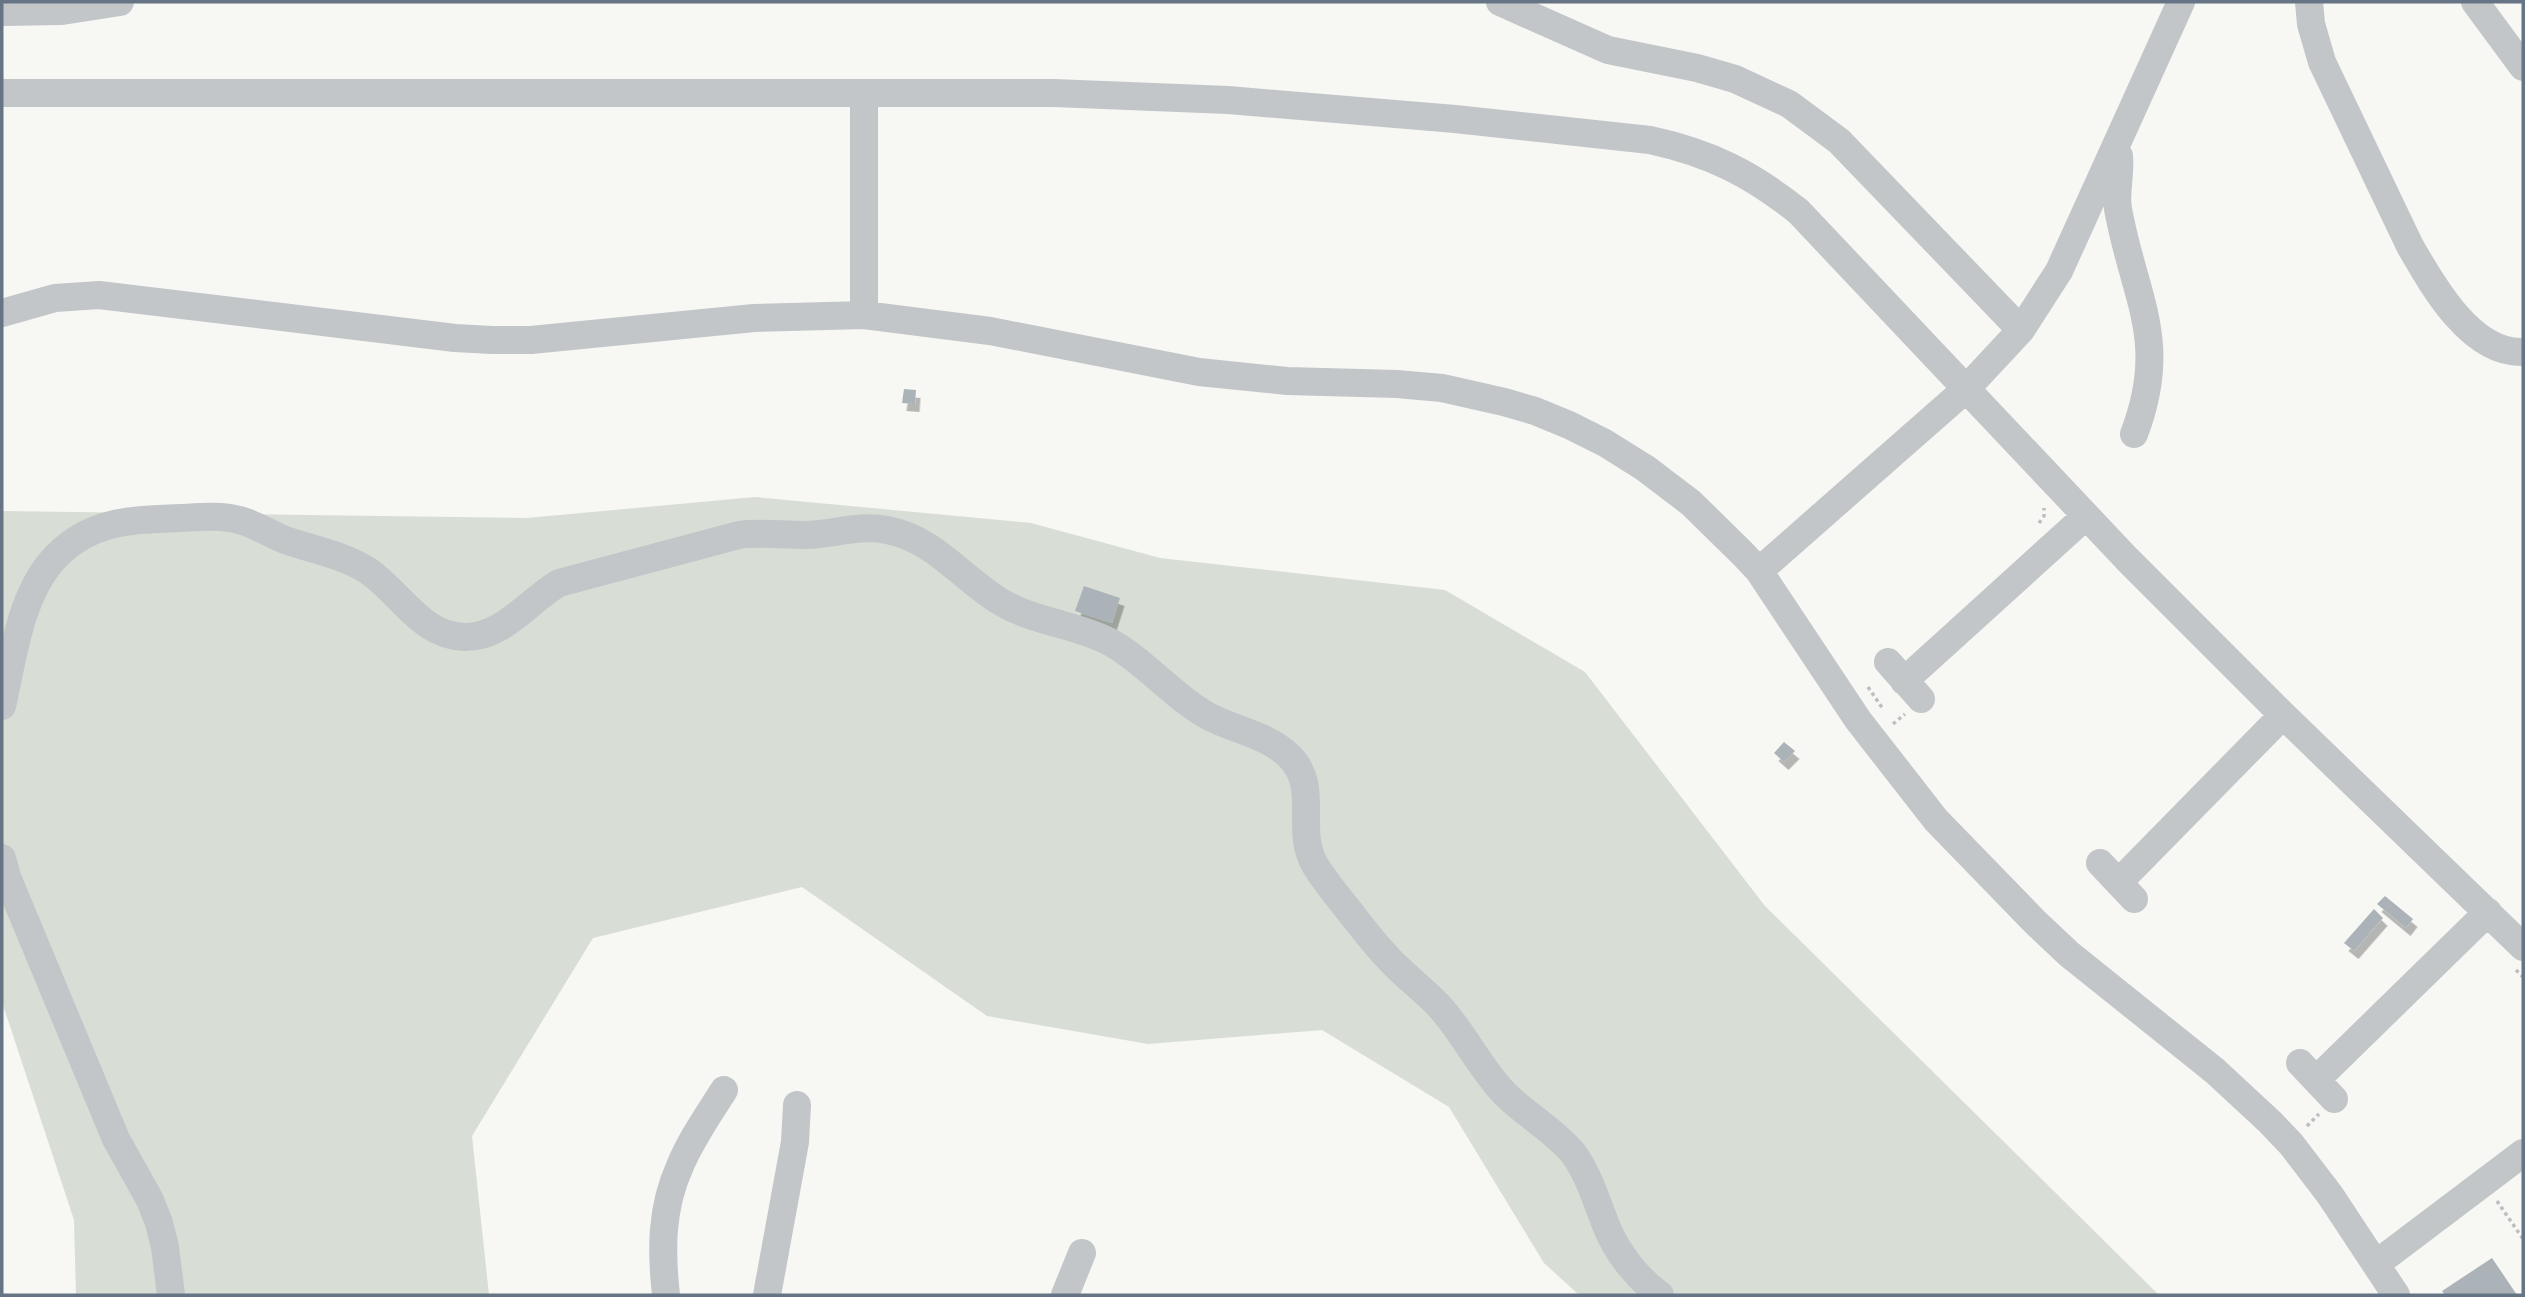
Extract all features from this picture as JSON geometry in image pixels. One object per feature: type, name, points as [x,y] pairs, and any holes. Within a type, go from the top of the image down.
[{"type":"street","points":[[2,12],[62,11],[120,2]]},
{"type":"street","points":[[1500,2],[1608,50],[1697,68],[1734,79],[1798,110],[1839,141],[2021,330]]},
{"type":"street","points":[[1759,571],[1966,389],[2021,330],[2059,271],[2181,2]]},
{"type":"street","points":[[2309,2],[2311,24],[2322,62],[2425,272],[2456,314],[2480,338],[2501,350],[2523,352]]},
{"type":"street","points":[[2475,2],[2523,67]]},
{"type":"street","points":[[2,93],[1054,93],[1228,100],[1468,120],[1650,140],[1683,147],[1745,173],[1799,212],[2086,516],[2283,715],[2488,912],[2518,958]]},
{"type":"street","points":[[864,93],[864,315]]},
{"type":"street","points":[[2115,147],[2120,161],[2116,188],[2118,206],[2145,310],[2151,350],[2147,393],[2134,434]]},
{"type":"street","points":[[2,313],[55,298],[99,295],[455,338],[531,340],[754,318],[864,315],[990,331],[1199,372],[1287,381],[1442,388],[1535,411],[1605,443],[1645,468],[1691,503],[1759,571],[1858,720],[1936,820],[1978,866],[2061,946],[2215,1071],[2270,1122],[2291,1144],[2330,1195],[2376,1264],[2390,1293]]},
{"type":"street","points":[[1905,681],[2086,516]]},
{"type":"street","points":[[2,706],[20,626],[37,583],[50,563],[86,534],[107,525],[130,520],[225,517],[249,523],[280,538],[352,562],[380,580],[425,624],[438,632],[466,637],[481,635],[500,627],[559,583],[739,535],[760,532],[804,535],[867,528],[907,536],[942,555],[999,601],[1112,643],[1131,655],[1197,710],[1268,741],[1292,758],[1305,785],[1306,842],[1316,867],[1379,948],[1449,1018],[1491,1078],[1516,1105],[1546,1127],[1571,1151],[1589,1181],[1620,1252],[1635,1272],[1660,1295]]},
{"type":"street","points":[[2118,881],[2283,715]]},
{"type":"street","points":[[2,858],[7,877],[116,1139],[155,1212],[165,1247],[171,1295]]},
{"type":"street","points":[[2317,1080],[2488,912]]},
{"type":"street","points":[[666,1295],[662,1233],[672,1186],[680,1163],[724,1090]]},
{"type":"street","points":[[767,1295],[795,1142],[797,1105]]},
{"type":"street","points":[[2376,1264],[2523,1153]]},
{"type":"street","points":[[1065,1295],[1082,1253]]},
{"type":"path","points":[[2039,523],[2044,516],[2040,500]]},
{"type":"path","points":[[1863,680],[1893,724],[1905,681]]},
{"type":"path","points":[[2518,958],[2523,977]]},
{"type":"path","points":[[2305,1128],[2317,1080]]},
{"type":"path","points":[[2483,1183],[2523,1239]]},
{"type":"shaded area","points":[[755,497],[1031,523],[1160,558],[1445,590],[1585,672],[1765,906],[2159,1295],[1579,1295],[1544,1263],[1449,1107],[1322,1030],[1148,1044],[987,1016],[802,887],[593,938],[472,1136],[489,1295],[76,1295],[74,1220],[2,1002],[2,511],[527,518]]},
{"type":"building","points":[[904,389],[916,390],[915,404],[902,403]]},
{"type":"building","points":[[1084,586],[1120,598],[1112,623],[1075,611]]},
{"type":"building","points":[[1784,742],[1795,751],[1784,762],[1774,753]]},
{"type":"building","points":[[2385,896],[2413,919],[2406,928],[2377,904]]},
{"type":"building","points":[[2374,909],[2383,918],[2354,951],[2344,943]]},
{"type":"building","points":[[2492,1258],[2517,1295],[2445,1295],[2442,1291]]}]
